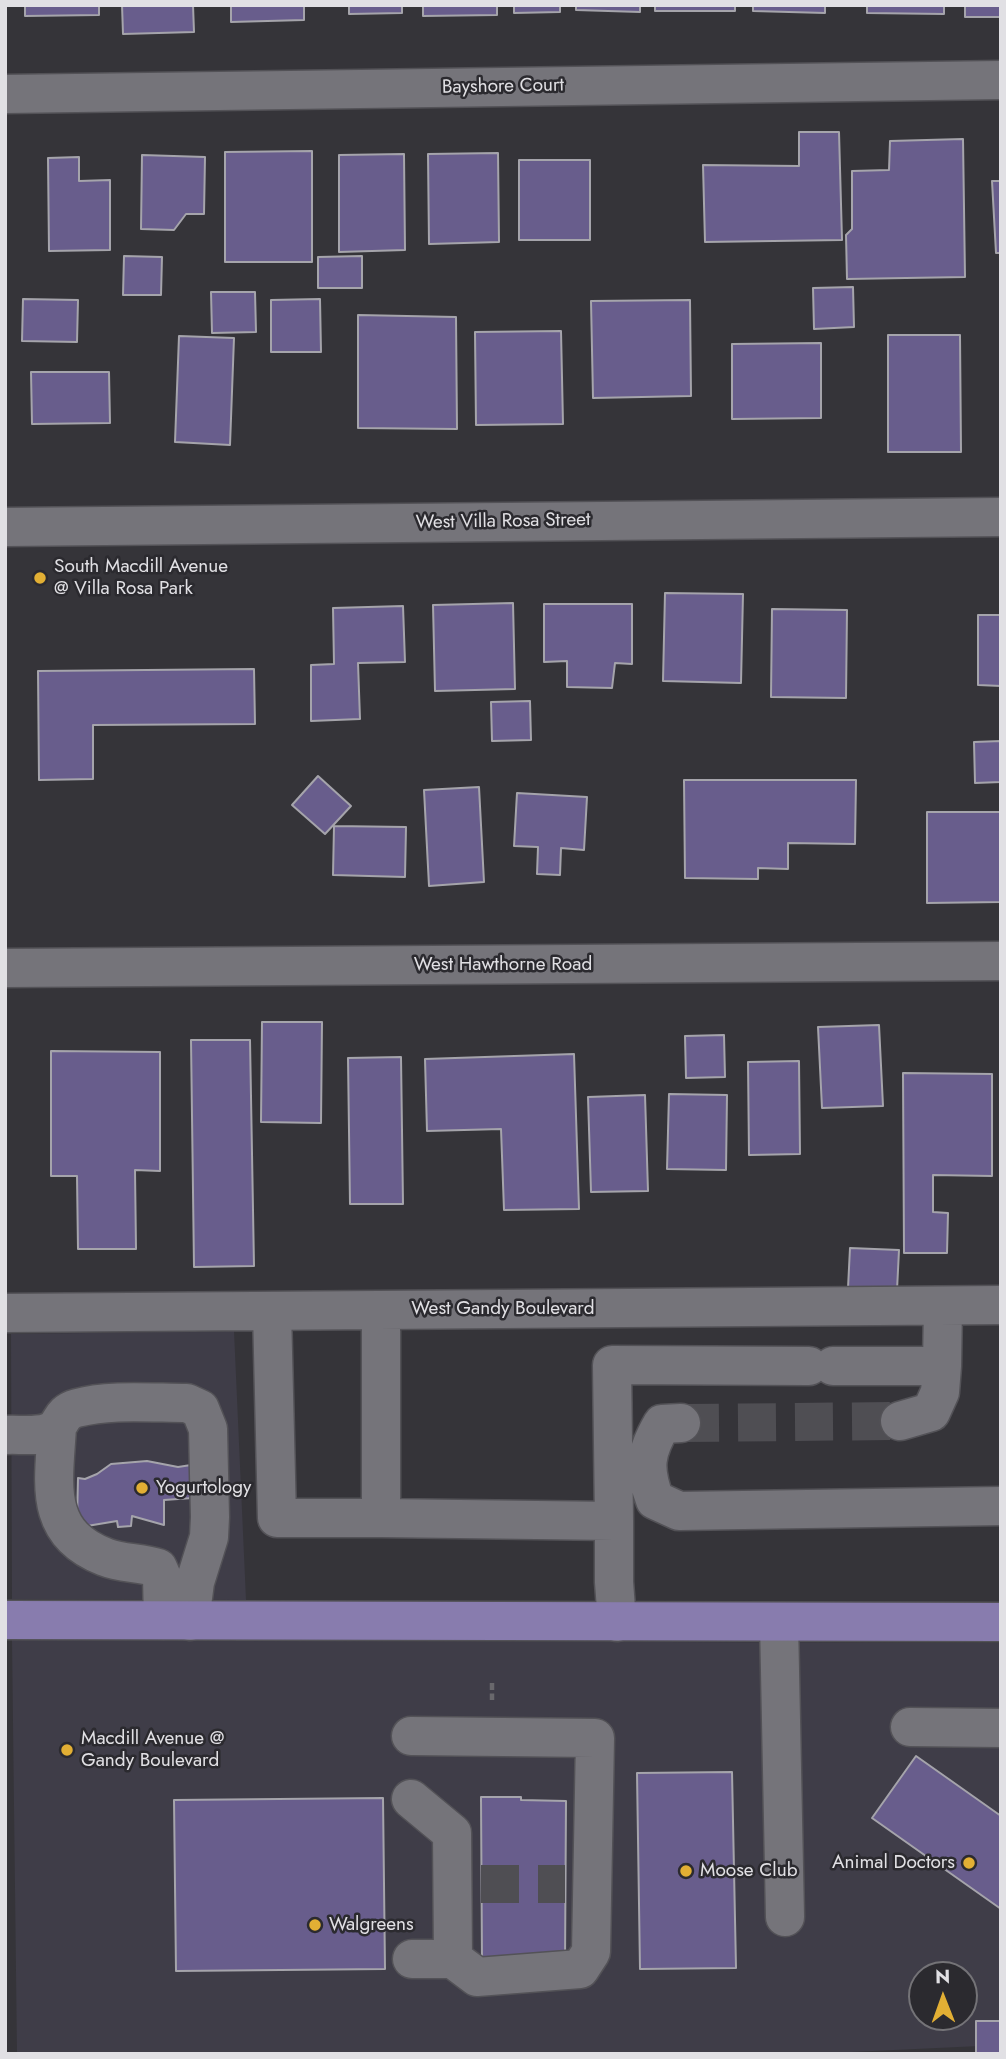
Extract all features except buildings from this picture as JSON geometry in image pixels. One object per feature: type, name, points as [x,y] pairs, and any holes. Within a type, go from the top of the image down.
[{"type":"main road","points":[[5,1620],[1001,1622]]},
{"type":"street","name":"Bayshore Court","points":[[5,94],[1001,79]]},
{"type":"street","name":"West Villa Rosa Street","points":[[5,527],[1001,517]]},
{"type":"street","name":"West Hawthorne Road","points":[[5,968],[1001,961]]},
{"type":"street","name":"West Gandy Boulevard","points":[[5,1313],[1001,1305]]},
{"type":"street","points":[[900,1421],[931,1412],[940,1392],[943,1306]]},
{"type":"street","points":[[381,1310],[381,1518]]},
{"type":"street","points":[[272,1311],[277,1518],[614,1521]]},
{"type":"street","points":[[617,1622],[614,1582],[612,1365],[942,1366]]},
{"type":"street","points":[[187,1403],[200,1409],[205,1417],[208,1429],[209,1537],[195,1582],[176,1620],[158,1568],[105,1557],[85,1548],[67,1532],[57,1514],[54,1497],[57,1427],[62,1416],[70,1410],[81,1407],[187,1403]]},
{"type":"street","points":[[681,1423],[662,1424],[649,1447],[648,1469],[648,1480],[655,1500],[679,1511],[1001,1506]]},
{"type":"street","points":[[5,1435],[49,1432],[57,1427]]},
{"type":"street","points":[[779,1622],[785,1916]]},
{"type":"street","points":[[910,1727],[1001,1728]]},
{"type":"street","points":[[411,1736],[595,1738],[579,1884],[591,1952],[580,1969],[477,1977],[453,1959],[412,1959]]},
{"type":"street","points":[[411,1799],[452,1833],[467,1884],[453,1959]]},
{"type":"shaded area","points":[[234,1331],[246,1600],[12,1599],[11,1334]]},
{"type":"shaded area","points":[[12,1640],[1001,1643],[1001,2045],[809,2054],[17,2054]]},
{"type":"tunnel","points":[[681,1423],[900,1421]]},
{"type":"tunnel","points":[[481,1884],[565,1884]]},
{"type":"place","name":"South Macdill Avenue @ Villa Rosa Park","points":[[40,578]]},
{"type":"place","name":"Yogurtology","points":[[142,1488]]},
{"type":"place","name":"Macdill Avenue @ Gandy Boulevard","points":[[67,1750]]},
{"type":"place","name":"Animal Doctors","points":[[969,1863]]},
{"type":"place","name":"Moose Club","points":[[686,1871]]},
{"type":"place","name":"Walgreens","points":[[315,1925]]}]
